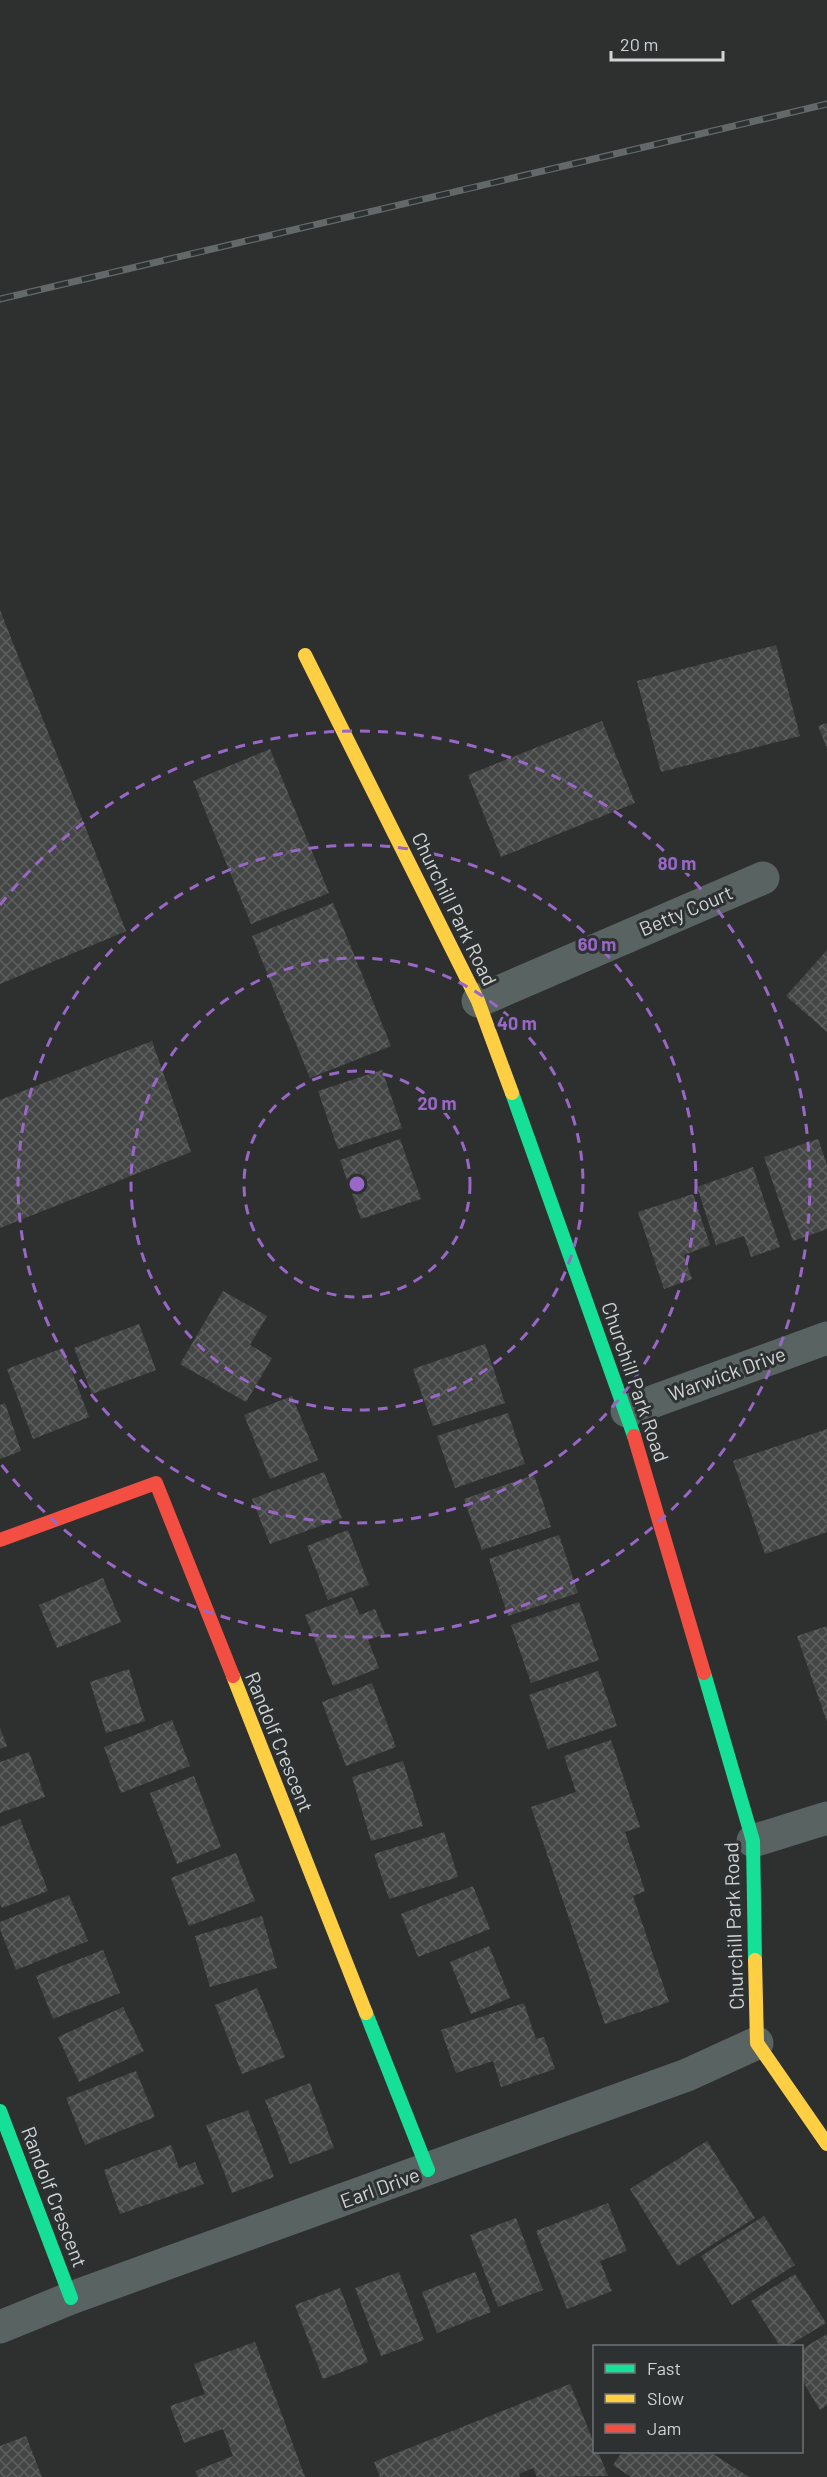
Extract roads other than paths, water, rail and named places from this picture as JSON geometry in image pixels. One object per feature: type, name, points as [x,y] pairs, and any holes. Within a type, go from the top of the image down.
[{"type":"street","name":"Churchill Park Road","points":[[305,655],[478,1001],[627,1411],[753,1840],[757,2043]]},
{"type":"street","name":"Betty Court","points":[[478,1001],[762,878]]},
{"type":"street","name":"Warwick Drive","points":[[627,1411],[827,1338]]},
{"type":"street","name":"Randolf Crescent","points":[[0,1540],[156,1483],[428,2170]]},
{"type":"street","points":[[753,1840],[827,1818]]},
{"type":"street","points":[[757,2043],[827,2144]]},
{"type":"street","name":"Earl Drive","points":[[0,2327],[71,2298],[687,2075],[757,2043]]},
{"type":"street","name":"Randolf Crescent","points":[[0,2111],[71,2298]]},
{"type":"railway","points":[[0,299],[827,104]]}]
